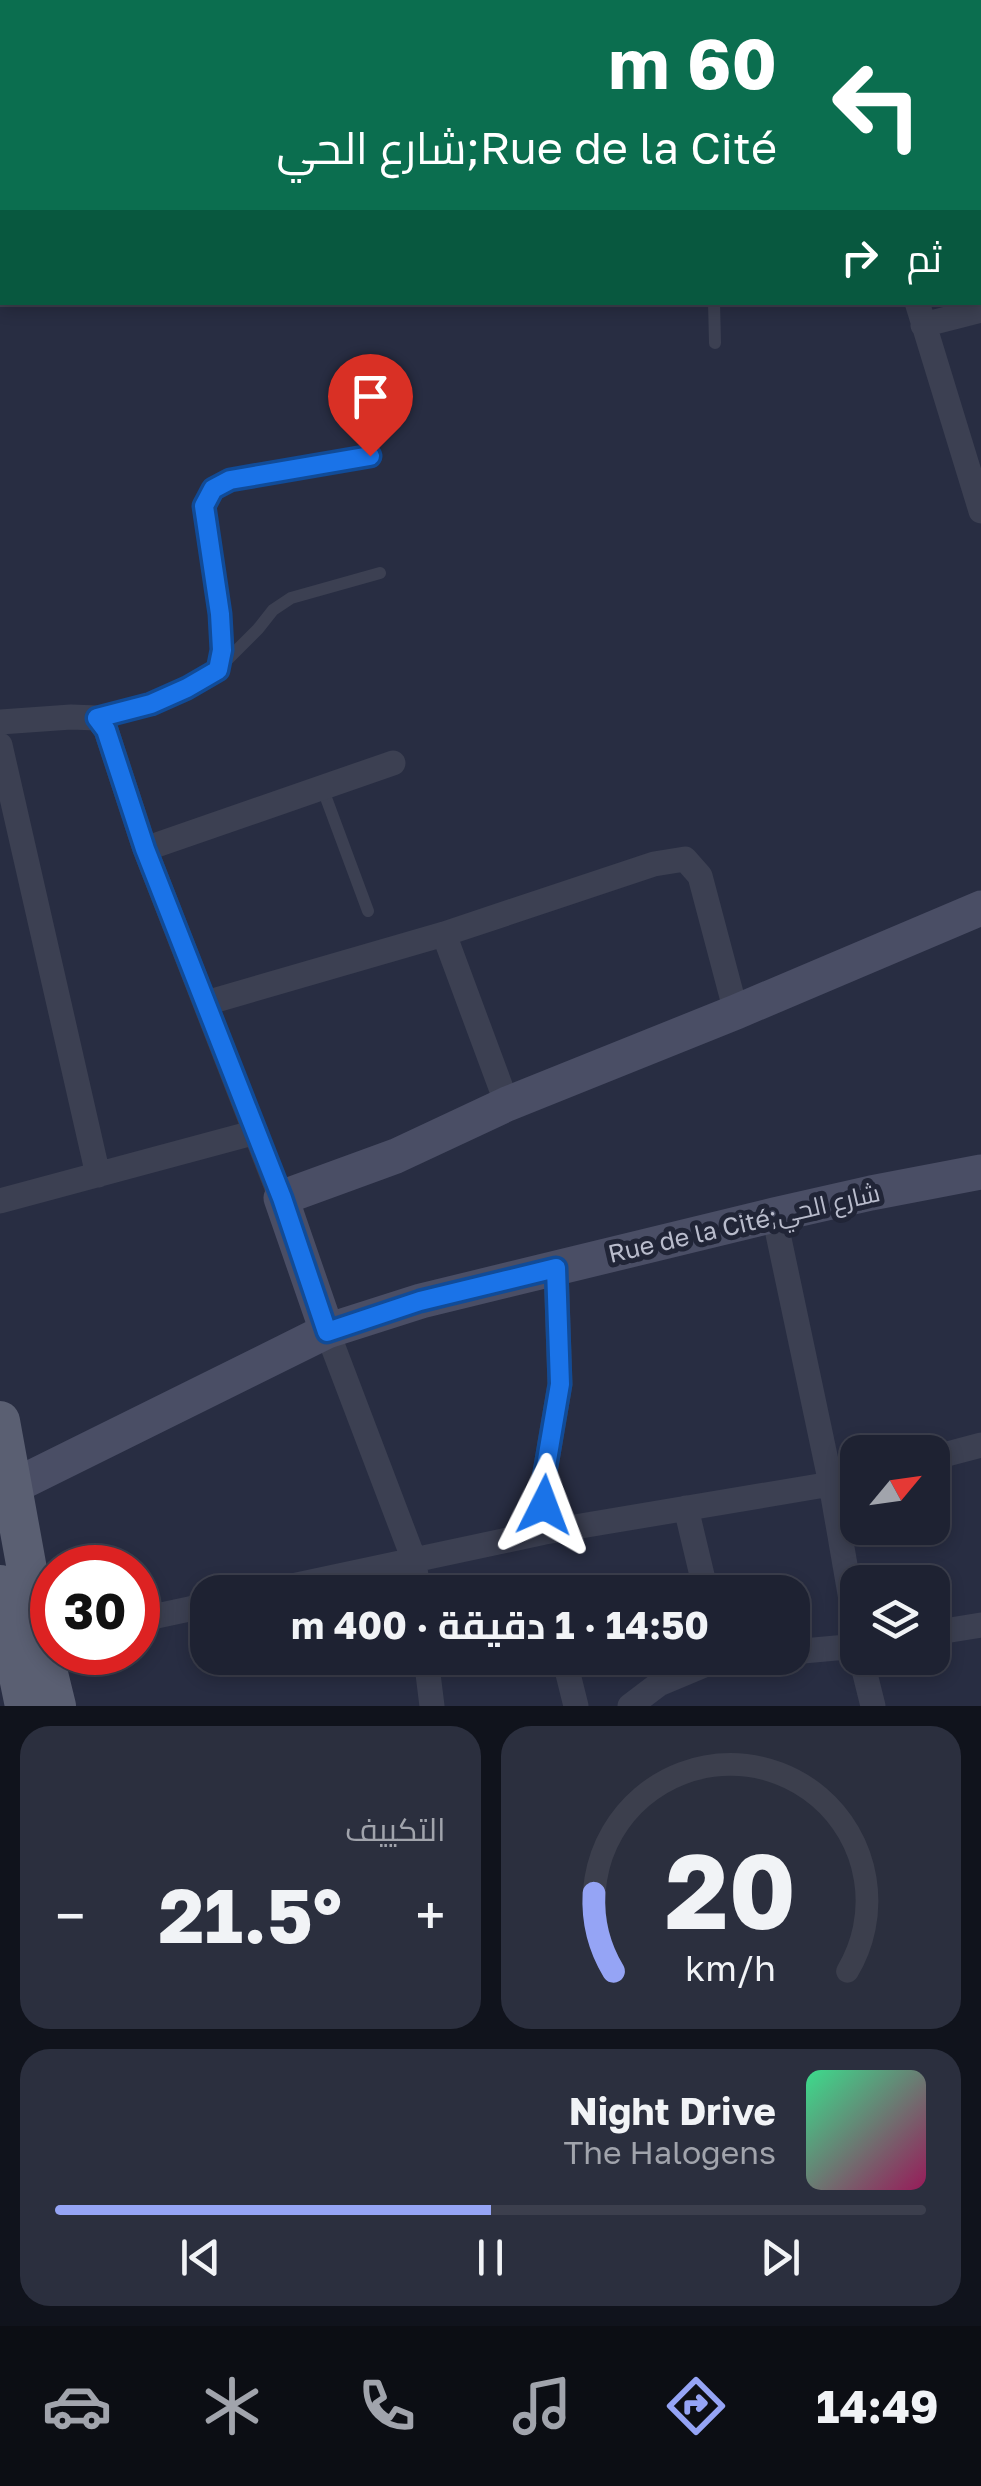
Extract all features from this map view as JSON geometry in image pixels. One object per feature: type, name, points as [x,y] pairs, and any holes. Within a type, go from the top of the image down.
[{"type":"main road","points":[[0,1421],[6,1490],[30,1640]]},
{"type":"main road","points":[[0,1585],[30,1656]]},
{"type":"main road","points":[[0,1632],[30,1661]]},
{"type":"main road","points":[[39,1675],[56,1706]]},
{"type":"street","points":[[981,310],[920,314],[981,511]]},
{"type":"street","points":[[0,722],[97,718],[106,730],[145,849],[282,1198],[327,1332],[414,1560],[416,1575]]},
{"type":"street","points":[[0,745],[98,1175]]},
{"type":"street","points":[[145,849],[394,763]]},
{"type":"street","points":[[206,1003],[444,934],[654,864],[685,860],[700,876],[736,1012]]},
{"type":"street","points":[[282,1198],[396,1156],[508,1104],[981,908]]},
{"type":"street","points":[[444,934],[508,1104]]},
{"type":"street","points":[[0,1201],[256,1132]]},
{"type":"street","name":"Rue de la Cité;شارع الحي","points":[[6,1490],[327,1332],[420,1301],[774,1215],[981,1172]]},
{"type":"street","points":[[774,1215],[845,1565]]},
{"type":"street","points":[[545,1532],[544,1478],[560,1384],[556,1268]]},
{"type":"street","points":[[950,1454],[981,1446]]},
{"type":"street","points":[[344,1575],[545,1532],[840,1482]]},
{"type":"street","points":[[686,1508],[702,1575]]},
{"type":"street","points":[[160,1615],[190,1609]]},
{"type":"street","points":[[950,1631],[981,1625]]},
{"type":"street","points":[[810,1650],[840,1645]]},
{"type":"street","points":[[428,1675],[432,1706]]},
{"type":"street","points":[[568,1675],[576,1706]]},
{"type":"street","points":[[630,1706],[659,1684],[682,1675]]},
{"type":"street","points":[[865,1675],[873,1706]]},
{"type":"lane","points":[[714,305],[715,343]]},
{"type":"lane","points":[[218,670],[222,650],[220,614],[204,506],[213,489],[230,480],[370,456]]},
{"type":"lane","points":[[97,718],[151,704],[218,670],[273,610],[291,598],[380,573]]},
{"type":"lane","points":[[322,788],[368,910]]},
{"type":"route","points":[[370,456],[230,480],[213,489],[204,506],[220,614],[222,650],[218,670],[151,704],[97,718],[106,730],[145,849],[282,1198],[327,1332],[420,1301],[556,1268],[560,1384],[544,1478],[544,1505]]}]
